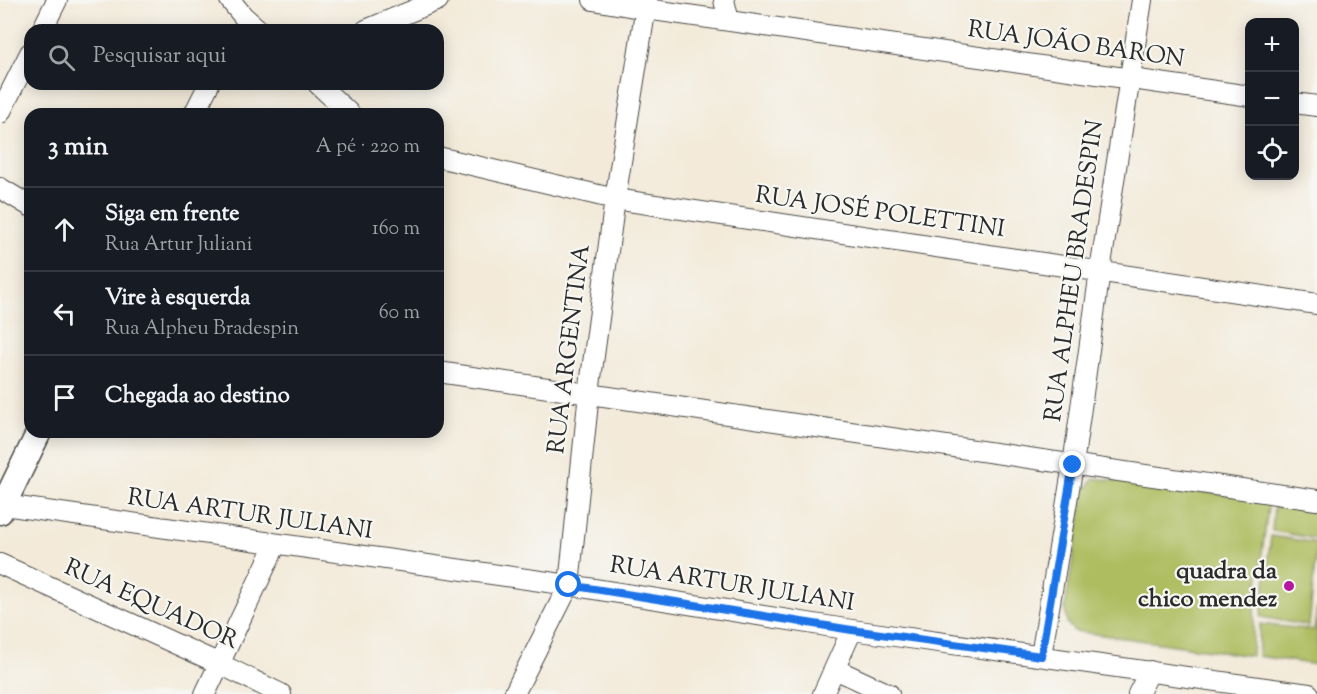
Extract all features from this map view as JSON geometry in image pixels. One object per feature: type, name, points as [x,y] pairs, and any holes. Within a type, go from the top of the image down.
[{"type":"street","points":[[45,24],[57,0]]},
{"type":"street","points":[[230,0],[240,23]]},
{"type":"street","points":[[380,24],[438,0]]},
{"type":"street","name":"RUA JOÃO BARON","points":[[593,0],[646,5],[729,21],[1245,95]]},
{"type":"street","points":[[724,0],[729,21]]},
{"type":"street","name":"RUA ALPHEU BRADESPIN","points":[[1041,656],[1073,465],[1128,78],[1142,0]]},
{"type":"street","name":"RUA ARGENTINA","points":[[514,694],[569,585],[590,393],[615,200],[646,5]]},
{"type":"street","points":[[0,113],[24,65]]},
{"type":"street","points":[[197,108],[206,90]]},
{"type":"street","points":[[324,90],[344,108]]},
{"type":"street","points":[[1299,104],[1317,106]]},
{"type":"street","name":"RUA JOSÉ POLETTINI","points":[[444,158],[615,200],[1317,304]]},
{"type":"street","points":[[0,188],[24,202]]},
{"type":"street","points":[[444,373],[1317,501]]},
{"type":"street","points":[[2,509],[36,438]]},
{"type":"street","name":"RUA ARTUR JULIANI","points":[[2,509],[569,585],[852,630],[1309,694]]},
{"type":"street","points":[[205,694],[276,544]]},
{"type":"street","name":"RUA EQUADOR","points":[[0,564],[281,694]]},
{"type":"street","points":[[823,694],[852,630]]},
{"type":"street","points":[[836,669],[889,694]]},
{"type":"street","points":[[1138,694],[1150,671]]},
{"type":"green space","points":[[1094,478],[1269,500],[1254,615],[1252,656],[1074,631],[1067,623],[1065,607],[1084,492]]},
{"type":"green space","points":[[1274,506],[1317,512],[1317,539],[1272,531]]},
{"type":"green space","name":"quadra da chico mendez","points":[[1271,536],[1317,543],[1309,626],[1261,617]]},
{"type":"green space","points":[[1317,608],[1317,665],[1258,656],[1260,624],[1314,630]]},
{"type":"place","name":"quadra da chico mendez","points":[[1289,586]]},
{"type":"route","points":[[569,585],[852,630],[1041,656],[1073,465]]}]
